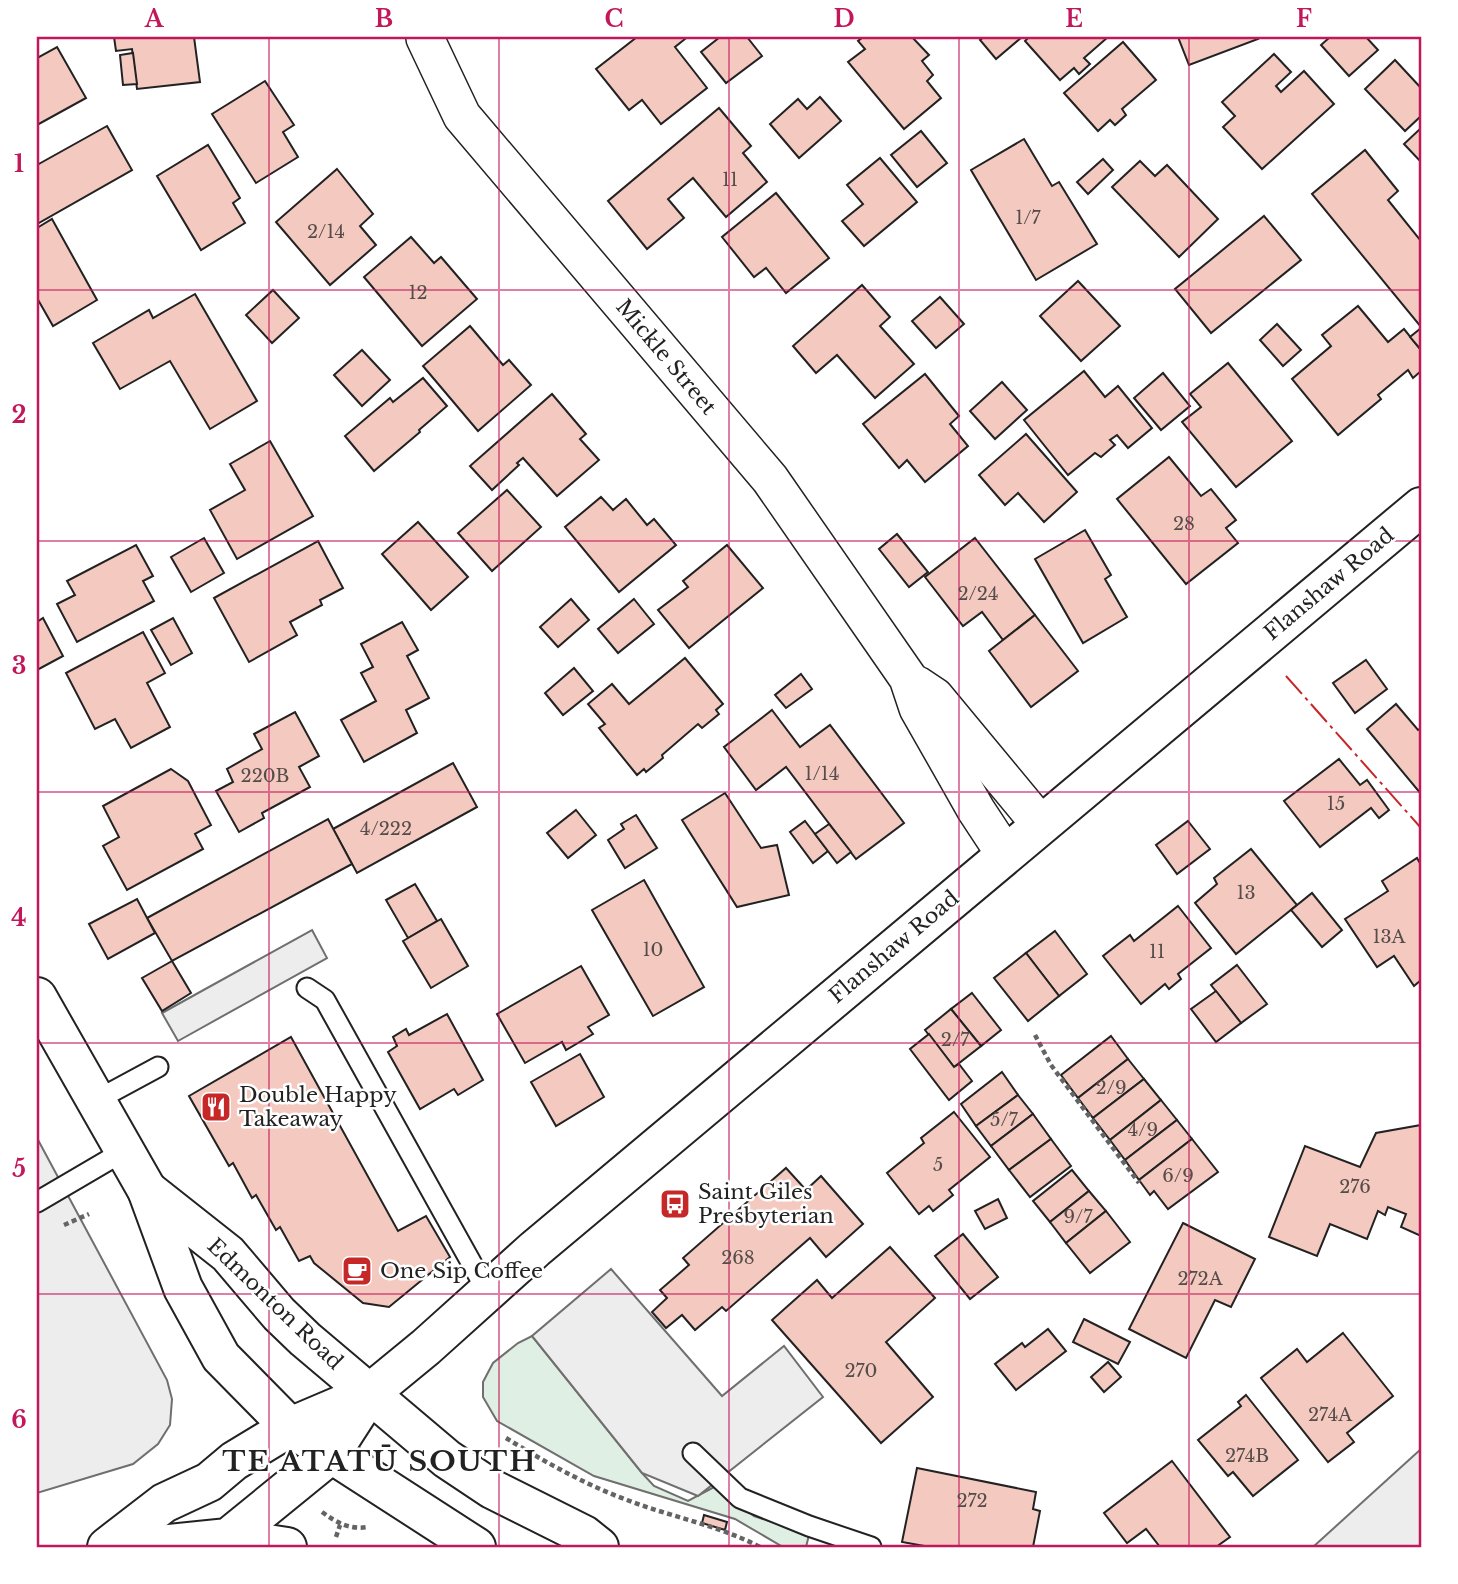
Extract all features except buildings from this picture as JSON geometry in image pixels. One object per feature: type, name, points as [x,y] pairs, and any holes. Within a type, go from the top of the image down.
[{"type":"main road","name":"Flanshaw Road","points":[[370,1393],[1005,853],[1421,507]]},
{"type":"main road","name":"Edmonton Road","points":[[37,997],[147,1190],[183,1288],[221,1357],[290,1427],[476,1547]]},
{"type":"main road","name":"Edmonton Road","points":[[147,1190],[228,1254],[279,1314],[305,1339],[447,1459],[492,1489],[584,1535],[599,1547]]},
{"type":"main road","points":[[107,1547],[164,1503],[209,1482],[234,1461],[290,1427],[370,1393]]},
{"type":"main road","points":[[228,1538],[330,1455],[370,1393]]},
{"type":"main road","points":[[139,1547],[228,1538],[287,1547]]},
{"type":"street","name":"Mickle Street","points":[[425,38],[462,116],[771,480],[908,678],[924,719],[976,810],[1005,853]]},
{"type":"street","name":"Mickle Street","points":[[908,678],[935,697],[1041,824]]},
{"type":"lane","points":[[307,988],[325,1000],[487,1291]]},
{"type":"lane","points":[[95,1101],[158,1067]]},
{"type":"lane","points":[[37,1202],[124,1152]]},
{"type":"lane","points":[[693,1453],[740,1498],[871,1547]]},
{"type":"path","points":[[1035,1035],[1051,1065],[1139,1183]]},
{"type":"path","points":[[57,1229],[89,1214]]},
{"type":"path","points":[[506,1438],[563,1472],[628,1501],[740,1537],[760,1547]]},
{"type":"path","points":[[515,1450],[523,1448]]},
{"type":"path","points":[[313,1505],[340,1525],[366,1528],[372,1524]]},
{"type":"path","points":[[336,1537],[340,1525]]},
{"type":"green space","points":[[532,1336],[654,1486],[688,1501],[716,1486],[754,1516],[809,1535],[806,1547],[783,1547],[735,1519],[594,1476],[497,1421],[483,1397],[483,1382],[493,1363],[518,1343]]},
{"type":"shaded area","points":[[312,930],[327,958],[178,1041],[162,1013]]},
{"type":"shaded area","points":[[37,1138],[167,1380],[172,1399],[170,1425],[158,1444],[133,1464],[37,1493]]},
{"type":"shaded area","points":[[611,1269],[722,1396],[784,1346],[823,1397],[698,1496],[642,1473],[532,1336]]},
{"type":"shaded area","points":[[1421,1449],[1421,1547],[1313,1547]]},
{"type":"power","points":[[1286,676],[1421,828]]},
{"type":"place","name":"Double Happy Takeaway","points":[[216,1107]]},
{"type":"place","name":"Saint Giles Presbyterian","points":[[675,1204]]},
{"type":"place","name":"One Sip Coffee","points":[[357,1271]]},
{"type":"district","name":"TE ATATŪ SOUTH","points":[[380,1461]]}]
